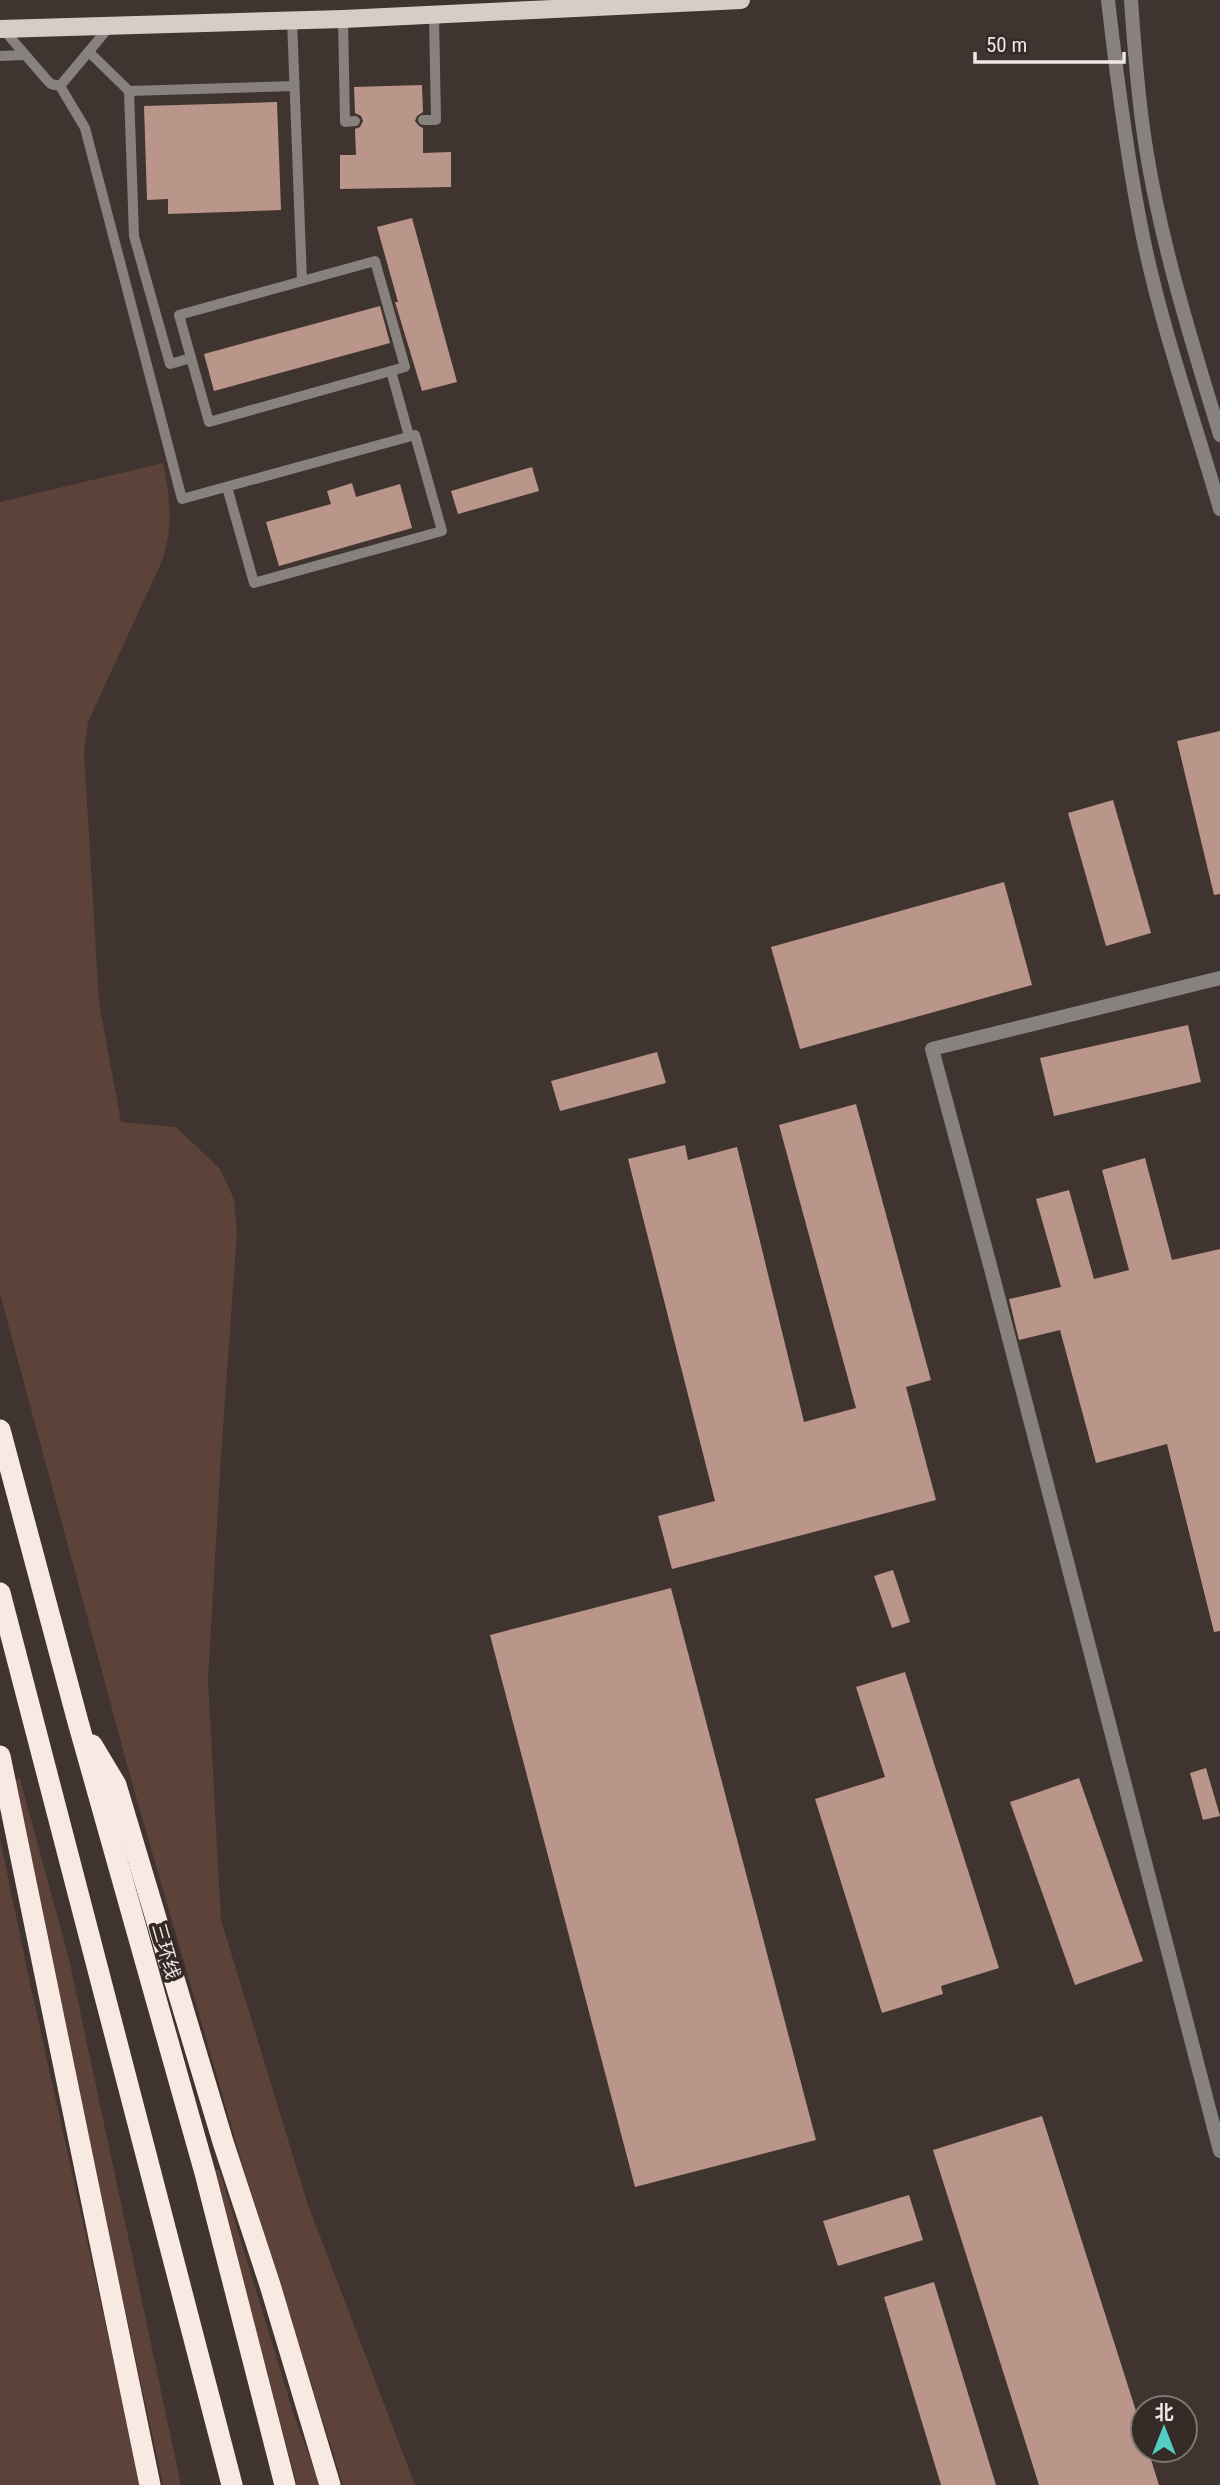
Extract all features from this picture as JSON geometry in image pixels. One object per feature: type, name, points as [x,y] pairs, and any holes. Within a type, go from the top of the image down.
[{"type":"highway","name":"三环线","points":[[0,1430],[78,1722],[205,2173],[285,2485]]},
{"type":"highway","points":[[0,1593],[232,2485]]},
{"type":"highway","points":[[78,1722],[116,1785],[330,2485]]},
{"type":"highway","points":[[0,1756],[150,2485]]},
{"type":"highway","points":[[198,2359],[217,2485]]},
{"type":"main road","points":[[1,29],[343,19],[741,0]]},
{"type":"street","points":[[1108,0],[1125,135],[1143,237],[1154,284],[1220,509]]},
{"type":"street","points":[[1131,0],[1143,129],[1160,216],[1220,435]]},
{"type":"street","points":[[1220,978],[932,1049],[1220,2151]]},
{"type":"lane","points":[[423,120],[436,120],[434,15]]},
{"type":"lane","points":[[343,19],[345,122],[355,121]]},
{"type":"lane","points":[[292,20],[302,281]]},
{"type":"lane","points":[[60,86],[110,26]]},
{"type":"lane","points":[[1,29],[51,84],[60,86],[88,137],[183,499],[415,435],[442,531],[254,583],[227,487]]},
{"type":"lane","points":[[89,52],[129,91],[134,236],[170,364],[191,358]]},
{"type":"lane","points":[[0,56],[25,55]]},
{"type":"lane","points":[[129,91],[294,86]]},
{"type":"lane","points":[[375,261],[405,367],[209,422],[179,315],[302,281],[375,261]]},
{"type":"lane","points":[[391,371],[409,436]]},
{"type":"shaded area","points":[[163,463],[170,512],[166,547],[88,722],[84,751],[99,1002],[121,1122],[176,1127],[220,1169],[234,1199],[237,1234],[208,1680],[221,1920],[308,2205],[415,2485],[343,2485],[244,2170],[131,1779],[0,1294],[0,502]]},
{"type":"shaded area","points":[[20,1779],[69,1959],[181,2485],[163,2485],[11,1781]]},
{"type":"shaded area","points":[[0,1839],[28,1974],[141,2485],[0,2485]]},
{"type":"shaded area","points":[[219,2169],[294,2415],[320,2485],[297,2485],[213,2171]]},
{"type":"building","points":[[422,85],[423,112],[415,121],[423,128],[423,153],[451,152],[451,187],[340,189],[340,155],[356,155],[355,129],[360,127],[363,121],[361,116],[355,113],[354,87]]},
{"type":"building","points":[[277,102],[281,210],[168,214],[168,199],[147,200],[144,106]]},
{"type":"building","points":[[412,218],[457,382],[422,391],[395,302],[398,302],[377,227]]},
{"type":"building","points":[[380,306],[390,343],[214,391],[204,354]]},
{"type":"building","points":[[532,467],[539,491],[458,514],[451,491]]},
{"type":"building","points":[[352,483],[356,497],[400,484],[412,528],[279,566],[266,522],[331,504],[327,491]]},
{"type":"building","points":[[1220,731],[1220,894],[1214,895],[1177,741]]},
{"type":"building","points":[[1113,800],[1151,933],[1106,946],[1068,813]]},
{"type":"building","points":[[1004,882],[1032,985],[800,1049],[771,947]]},
{"type":"building","points":[[1188,1025],[1201,1082],[1054,1116],[1040,1058]]},
{"type":"building","points":[[657,1052],[666,1083],[560,1111],[551,1081]]},
{"type":"building","points":[[856,1104],[931,1380],[906,1387],[936,1500],[672,1569],[658,1516],[715,1501],[628,1159],[685,1145],[688,1160],[737,1147],[804,1422],[856,1408],[779,1125]]},
{"type":"building","points":[[1145,1158],[1172,1260],[1220,1249],[1220,1631],[1214,1632],[1167,1444],[1096,1463],[1060,1330],[1019,1340],[1009,1299],[1061,1287],[1036,1199],[1069,1190],[1094,1279],[1129,1270],[1102,1170]]},
{"type":"building","points":[[893,1570],[910,1622],[892,1628],[874,1576]]},
{"type":"building","points":[[671,1588],[816,2140],[635,2187],[490,1635]]},
{"type":"building","points":[[905,1672],[999,1968],[941,1986],[943,1994],[882,2013],[815,1799],[885,1777],[856,1687]]},
{"type":"building","points":[[1206,1768],[1220,1816],[1203,1820],[1190,1773]]},
{"type":"building","points":[[1079,1778],[1143,1961],[1075,1985],[1010,1802]]},
{"type":"building","points":[[1042,2116],[1131,2394],[1129,2464],[1152,2464],[1159,2485],[1039,2485],[933,2150]]},
{"type":"building","points":[[909,2195],[923,2240],[838,2266],[823,2221]]},
{"type":"building","points":[[934,2282],[996,2485],[941,2485],[884,2297]]}]
